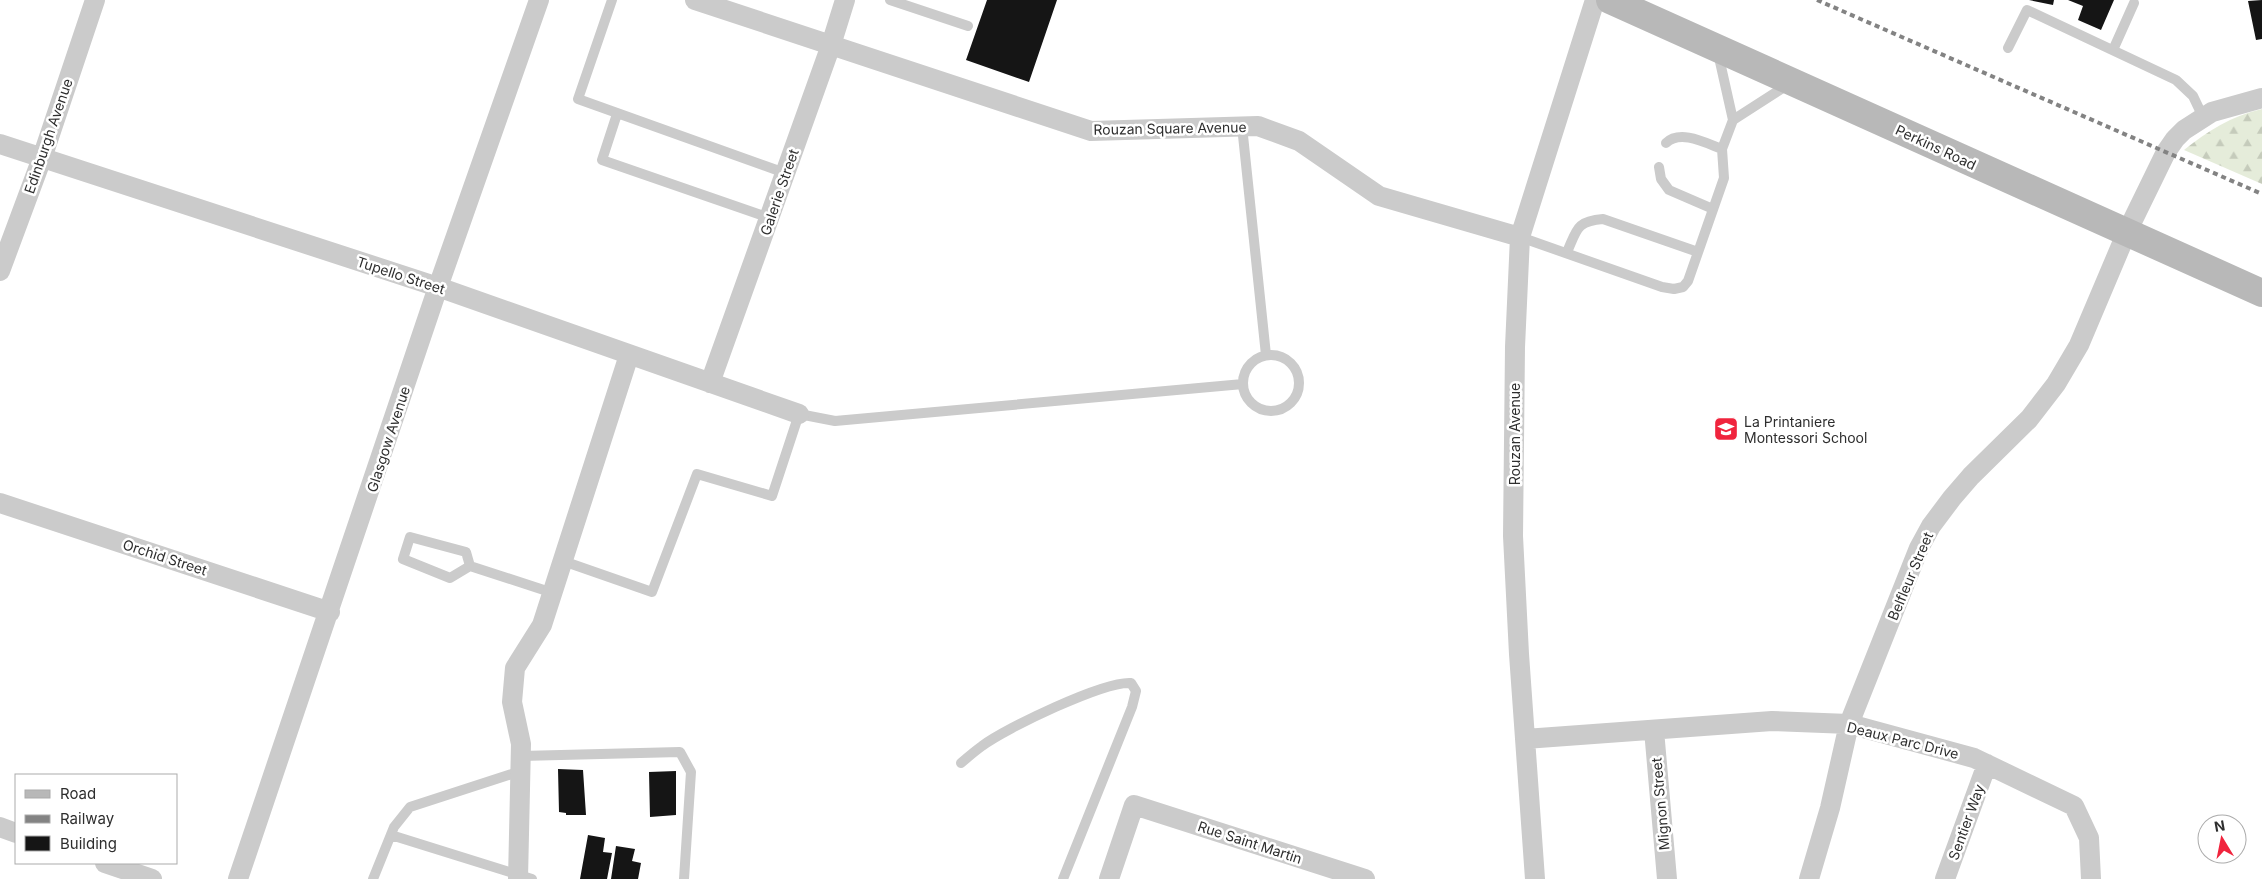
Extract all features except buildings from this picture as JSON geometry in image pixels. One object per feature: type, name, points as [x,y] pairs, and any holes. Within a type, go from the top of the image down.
[{"type":"main road","name":"Perkins Road","points":[[1610,0],[2126,234],[2262,293]]},
{"type":"street","name":"Edinburgh Avenue","points":[[0,271],[42,158],[94,0]]},
{"type":"street","name":"Glasgow Avenue","points":[[238,879],[330,612],[438,287],[539,0]]},
{"type":"street","name":"Rouzan Square Avenue","points":[[695,0],[1091,131],[1258,126],[1299,141],[1379,196],[1520,237]]},
{"type":"street","name":"Galerie Street","points":[[710,383],[831,45],[845,0]]},
{"type":"street","name":"Rouzan Avenue","points":[[1535,879],[1513,536],[1515,347],[1520,237],[1595,0]]},
{"type":"street","name":"Belfleur Street","points":[[1809,879],[1830,808],[1849,724],[1919,548],[1931,526],[1971,476],[2029,419],[2056,384],[2079,345],[2126,234],[2166,152],[2184,130],[2203,117],[2225,107],[2262,98]]},
{"type":"street","name":"Tupello Street","points":[[0,144],[438,287],[799,414]]},
{"type":"street","points":[[523,878],[522,744],[512,702],[515,668],[542,625],[629,355]]},
{"type":"street","name":"Orchid Street","points":[[0,502],[330,612]]},
{"type":"street","name":"Deaux Parc Drive","points":[[1525,739],[1772,721],[1849,724],[1974,758],[2074,806],[2089,838],[2091,879]]},
{"type":"street","name":"Mignon Street","points":[[1654,730],[1667,879]]},
{"type":"street","name":"Sentier Way","points":[[1945,879],[1986,764]]},
{"type":"street","name":"Rue Saint Martin","points":[[1109,879],[1134,804],[1365,879]]},
{"type":"street","points":[[0,827],[15,832]]},
{"type":"street","points":[[108,864],[152,879]]},
{"type":"lane","points":[[612,0],[578,99],[785,173]]},
{"type":"lane","points":[[890,0],[968,26]]},
{"type":"lane","points":[[2113,50],[2134,3]]},
{"type":"lane","points":[[2008,48],[2028,10],[2176,80],[2193,96],[2203,117]]},
{"type":"lane","points":[[1520,237],[1662,287],[1682,288],[1688,281],[1724,178],[1722,149],[1733,120],[1717,47]]},
{"type":"lane","points":[[1733,120],[1792,81]]},
{"type":"lane","points":[[617,114],[602,160],[770,218]]},
{"type":"lane","points":[[1242,126],[1266,355]]},
{"type":"lane","points":[[1666,143],[1671,138],[1678,136],[1694,139],[1722,149]]},
{"type":"lane","points":[[1659,167],[1660,179],[1669,190],[1713,209]]},
{"type":"lane","points":[[1567,252],[1578,226],[1587,220],[1603,219],[1698,252]]},
{"type":"lane","points":[[1266,355],[1284,358],[1296,372],[1298,390],[1294,398],[1280,409],[1270,411],[1261,409],[1247,398],[1243,384],[1245,371],[1250,364],[1266,355]]},
{"type":"lane","points":[[563,561],[652,592],[697,474],[772,496],[799,414],[835,421],[1243,384]]},
{"type":"lane","points":[[470,566],[466,552],[410,537],[403,559],[450,578],[470,566],[552,593]]},
{"type":"lane","points":[[961,763],[990,740],[1047,711],[1114,685],[1131,684],[1136,691],[1132,707],[1063,879]]},
{"type":"lane","points":[[373,879],[394,827],[410,807],[521,763],[680,752],[691,772],[684,879]]},
{"type":"lane","points":[[391,835],[523,878]]},
{"type":"green space","points":[[2262,109],[2262,184],[2184,150],[2220,125]]},
{"type":"railway","points":[[1817,0],[2262,194]]},
{"type":"place","name":"La Printaniere Montessori School","points":[[1726,429]]}]
